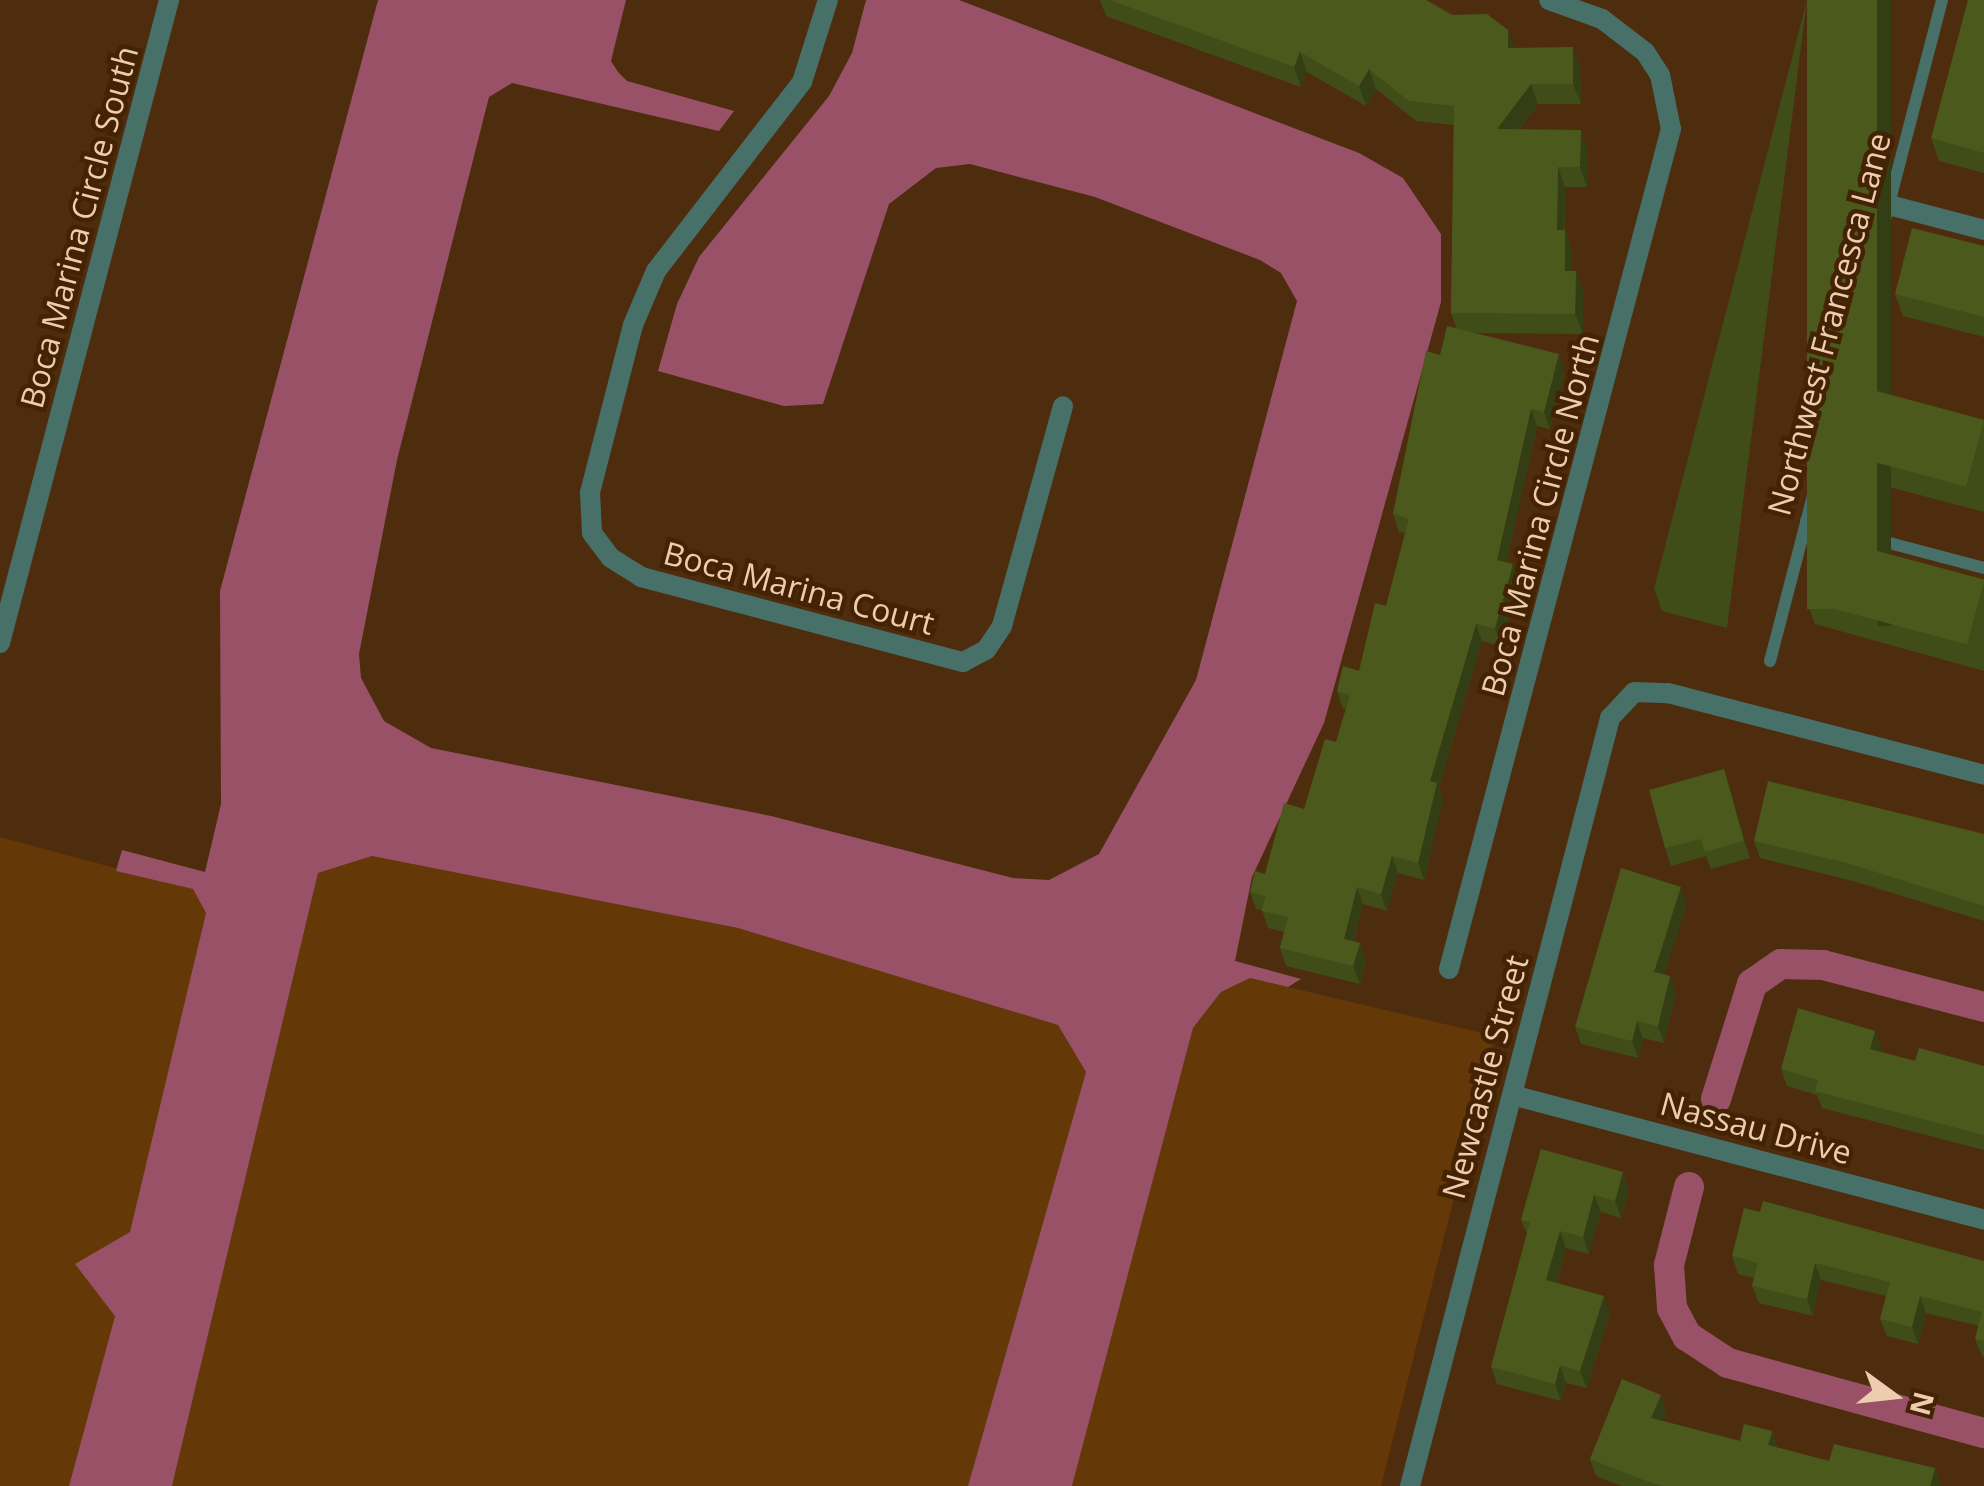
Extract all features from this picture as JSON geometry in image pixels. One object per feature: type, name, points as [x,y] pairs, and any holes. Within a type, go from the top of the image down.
[{"type":"street","name":"Boca Marina Circle South","points":[[0,643],[170,0]]},
{"type":"street","name":"Boca Marina Court","points":[[828,0],[802,82],[656,270],[633,325],[590,492],[592,533],[611,558],[641,577],[964,662],[986,650],[1002,626],[1062,406]]},
{"type":"street","name":"Boca Marina Circle North","points":[[1449,968],[1671,129],[1660,76],[1625,33],[1549,0]]},
{"type":"street","points":[[1889,205],[1984,230]]},
{"type":"street","name":"Newcastle Street","points":[[1410,1486],[1610,718],[1634,692],[1668,694],[1984,775]]},
{"type":"street","name":"Nassau Drive","points":[[1512,1094],[1984,1220]]},
{"type":"lane","name":"Northwest Francesca Lane","points":[[1770,661],[1942,0]]},
{"type":"lane","points":[[1806,521],[1984,568]]},
{"type":"shaded area","points":[[378,0],[626,0],[611,61],[618,72],[627,81],[734,111],[719,131],[512,83],[489,97],[397,460],[359,654],[361,678],[384,721],[431,748],[771,816],[1013,878],[1049,880],[1099,854],[1196,680],[1297,301],[1281,273],[1260,260],[1095,197],[970,164],[936,168],[889,204],[823,404],[784,406],[658,371],[677,304],[699,257],[829,96],[852,53],[866,0],[959,0],[1359,153],[1403,178],[1441,234],[1441,302],[1324,723],[1252,877],[1235,961],[1301,979],[1288,987],[1250,978],[1221,992],[1193,1028],[1072,1486],[968,1486],[1086,1072],[1058,1025],[738,928],[372,856],[318,873],[172,1486],[69,1486],[115,1316],[75,1264],[130,1232],[206,913],[193,889],[116,871],[122,850],[205,872],[221,804],[220,591]]},
{"type":"shaded area","points":[[0,837],[193,889],[206,913],[115,1316],[69,1486],[0,1486]]},
{"type":"shaded area","points":[[372,856],[738,928],[1058,1025],[1086,1072],[968,1486],[172,1486],[318,873]]},
{"type":"shaded area","points":[[1250,978],[1495,1036],[1381,1486],[1072,1486],[1193,1028],[1221,992]]},
{"type":"building","points":[[1110,0],[1426,0],[1451,15],[1487,14],[1508,30],[1508,48],[1573,47],[1573,84],[1531,84],[1497,129],[1581,130],[1580,167],[1558,167],[1557,230],[1565,230],[1565,271],[1576,271],[1575,314],[1451,313],[1454,106],[1409,101],[1369,69],[1359,86],[1300,52],[1294,67]]},
{"type":"building","points":[[1807,0],[1877,0],[1877,609],[1807,609]]},
{"type":"building","points":[[1968,0],[1984,0],[1984,153],[1931,138]]},
{"type":"building","points":[[1912,228],[1984,246],[1984,317],[1895,294]]},
{"type":"building","points":[[1447,326],[1559,354],[1544,412],[1531,409],[1497,560],[1513,564],[1495,628],[1476,624],[1430,781],[1437,783],[1418,863],[1392,856],[1381,894],[1357,887],[1344,939],[1360,943],[1353,966],[1280,948],[1288,917],[1261,911],[1266,896],[1250,892],[1255,871],[1265,874],[1284,803],[1304,809],[1325,739],[1336,742],[1350,695],[1337,691],[1343,666],[1359,671],[1375,603],[1386,606],[1409,519],[1393,514],[1426,351],[1440,355]]},
{"type":"building","points":[[1869,389],[1984,420],[1966,486],[1851,456]]},
{"type":"building","points":[[1825,537],[1984,580],[1967,644],[1808,602]]},
{"type":"building","points":[[1724,769],[1744,841],[1705,852],[1701,839],[1665,848],[1649,790]]},
{"type":"building","points":[[1768,781],[1984,834],[1984,906],[1847,863],[1754,841]]},
{"type":"building","points":[[1621,868],[1681,887],[1654,972],[1670,976],[1658,1026],[1637,1021],[1632,1041],[1575,1027]]},
{"type":"building","points":[[1798,1008],[1875,1031],[1870,1049],[1915,1061],[1919,1048],[1984,1066],[1984,1135],[1815,1091],[1818,1080],[1781,1069]]},
{"type":"building","points":[[1541,1149],[1623,1172],[1615,1201],[1594,1195],[1583,1237],[1560,1231],[1546,1280],[1604,1296],[1580,1371],[1560,1365],[1555,1384],[1491,1367],[1530,1222],[1521,1220]]},
{"type":"building","points":[[1763,1201],[1984,1261],[1984,1341],[1975,1339],[1982,1312],[1920,1296],[1912,1327],[1880,1319],[1890,1282],[1815,1263],[1807,1299],[1752,1286],[1758,1263],[1732,1256],[1744,1208],[1760,1212]]},
{"type":"building","points":[[1622,1379],[1661,1395],[1651,1418],[1740,1441],[1744,1424],[1772,1431],[1768,1445],[1829,1461],[1834,1444],[1935,1468],[1930,1486],[1663,1486],[1649,1482],[1590,1459]]},
{"type":"waterway","points":[[1716,1099],[1752,984],[1781,964],[1823,965],[1984,1007]]},
{"type":"waterway","points":[[1689,1187],[1669,1265],[1672,1308],[1687,1336],[1728,1363],[1984,1433]]}]
